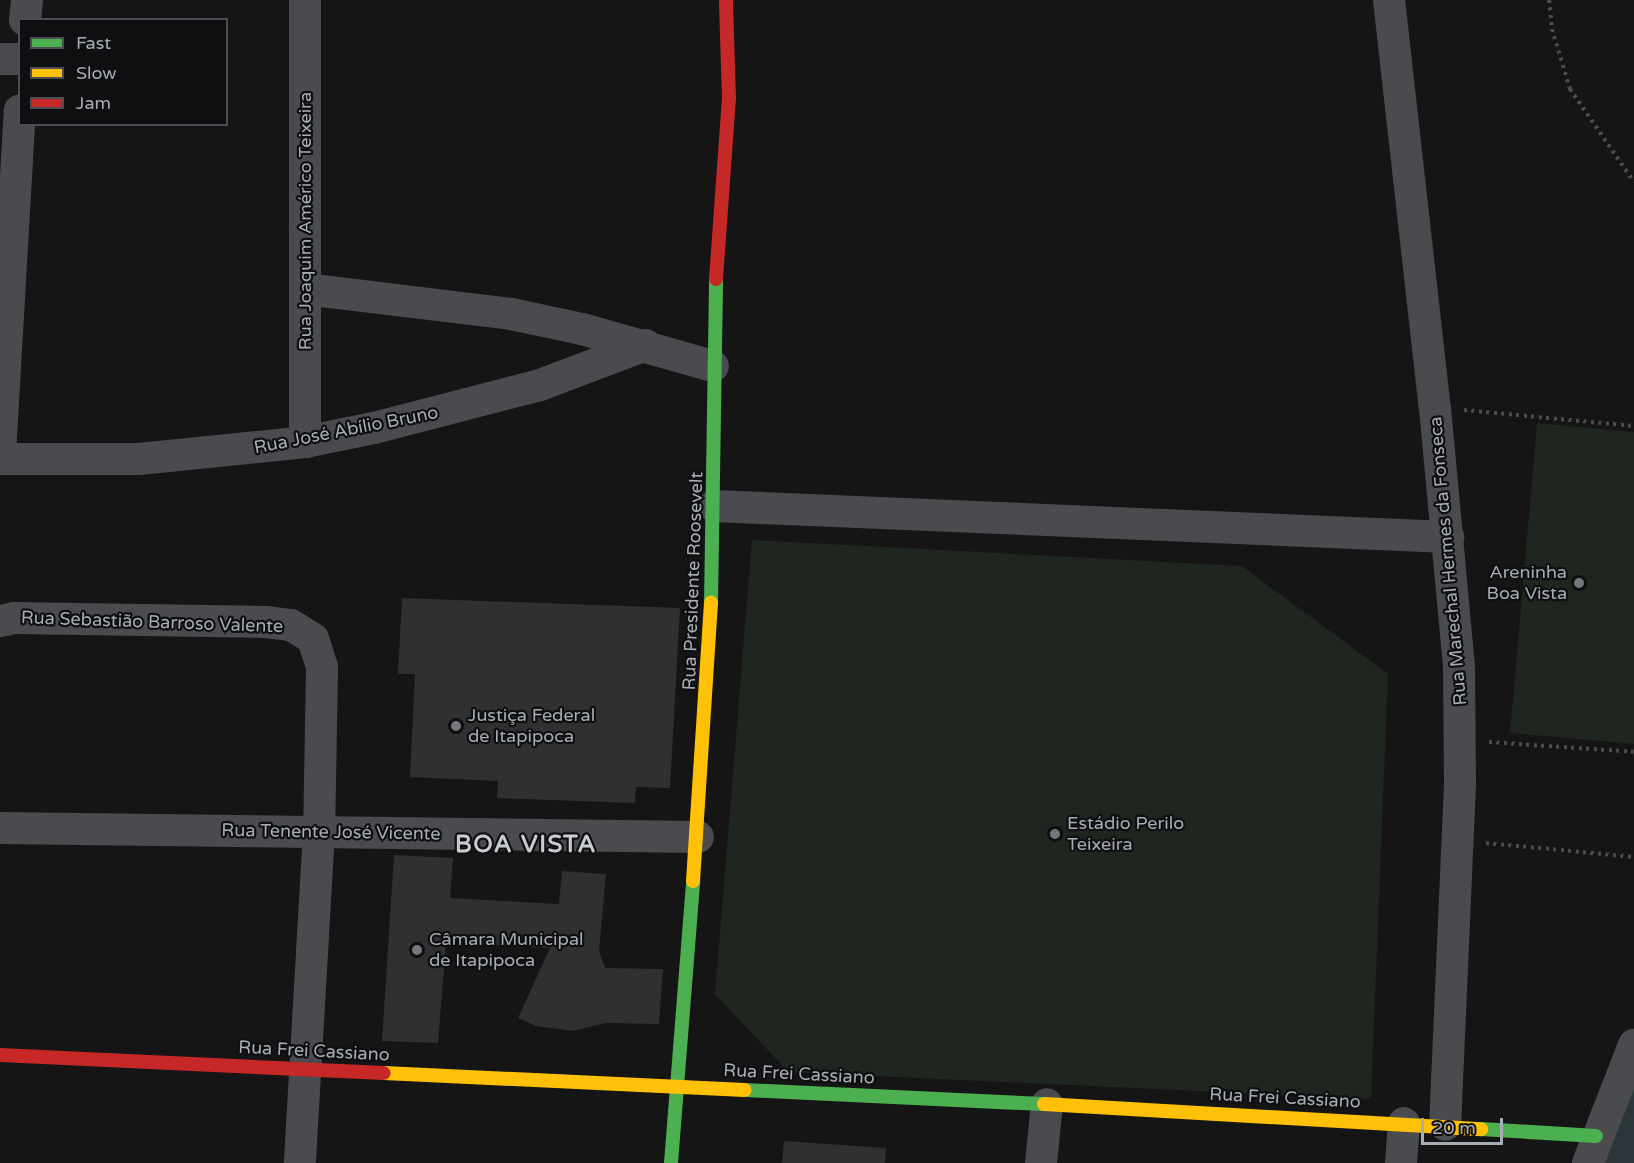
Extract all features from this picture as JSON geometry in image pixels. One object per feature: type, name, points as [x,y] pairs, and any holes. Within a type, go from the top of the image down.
[{"type":"street","points":[[25,18],[27,0]]},
{"type":"street","name":"Rua Joaquim Américo Teixeira","points":[[305,0],[305,442]]},
{"type":"street","name":"Rua Presidente Roosevelt","points":[[671,1163],[710,659],[714,506],[713,366],[729,98],[726,0]]},
{"type":"street","name":"Rua Marechal Hermes da Fonseca","points":[[1389,0],[1448,537],[1461,740],[1445,1125]]},
{"type":"street","points":[[0,59],[18,59]]},
{"type":"street","points":[[0,454],[19,126]]},
{"type":"street","points":[[305,289],[511,314],[646,345],[713,366]]},
{"type":"street","name":"Rua José Abílio Bruno","points":[[0,459],[139,459],[305,442],[517,391],[646,345]]},
{"type":"street","points":[[714,506],[1448,537]]},
{"type":"street","name":"Rua Sebastião Barroso Valente","points":[[0,621],[14,618],[266,622],[303,631],[313,639],[322,667],[319,831]]},
{"type":"street","name":"Rua Tenente José Vicente","points":[[0,828],[698,837]]},
{"type":"street","points":[[300,1163],[319,831]]},
{"type":"street","points":[[1592,1150],[1634,1045]]},
{"type":"street","name":"Rua Frei Cassiano","points":[[0,1055],[678,1086],[1445,1125],[1592,1150]]},
{"type":"street","points":[[1041,1163],[1047,1104]]},
{"type":"street","points":[[1401,1163],[1404,1123]]},
{"type":"path","points":[[1549,0],[1552,29],[1570,89],[1634,182]]},
{"type":"path","points":[[1435,408],[1634,426]]},
{"type":"path","points":[[1461,740],[1634,752]]},
{"type":"path","points":[[1458,840],[1634,857]]},
{"type":"shaded area","name":"Areninha Boa Vista","points":[[1537,423],[1634,432],[1634,744],[1510,733]]},
{"type":"shaded area","name":"Estádio Perilo Teixeira","points":[[752,540],[1242,566],[1388,674],[1371,1099],[788,1072],[715,994]]},
{"type":"shaded area","points":[[1634,1045],[1634,1163],[1588,1163]]},
{"type":"building","points":[[402,598],[680,608],[670,788],[636,787],[635,803],[497,798],[498,781],[410,777],[415,674],[398,674]]},
{"type":"building","name":"Câmara Municipal de Itapipoca","points":[[394,855],[453,858],[450,898],[559,904],[562,871],[606,874],[599,951],[605,968],[663,969],[659,1024],[605,1023],[574,1031],[536,1026],[518,1018],[550,948],[446,943],[438,1043],[382,1041]]},
{"type":"building","points":[[784,1141],[886,1148],[885,1163],[782,1163]]},
{"type":"traffic: fast","points":[[711,603],[716,279]]},
{"type":"traffic: fast","points":[[671,1163],[693,881]]},
{"type":"traffic: fast","points":[[745,1090],[1044,1104]]},
{"type":"traffic: fast","points":[[1481,1129],[1596,1136]]},
{"type":"traffic: slow","points":[[693,881],[711,603]]},
{"type":"traffic: slow","points":[[384,1073],[745,1090]]},
{"type":"traffic: slow","points":[[1044,1104],[1481,1129]]},
{"type":"traffic: jam","points":[[716,279],[729,98],[726,0]]},
{"type":"traffic: jam","points":[[0,1055],[384,1073]]},
{"type":"place","name":"Areninha Boa Vista","points":[[1579,583]]},
{"type":"place","name":"Justiça Federal de Itapipoca","points":[[456,726]]},
{"type":"place","name":"Estádio Perilo Teixeira","points":[[1055,834]]},
{"type":"place","name":"Câmara Municipal de Itapipoca","points":[[417,950]]},
{"type":"district","name":"BOA VISTA","points":[[526,845]]}]
